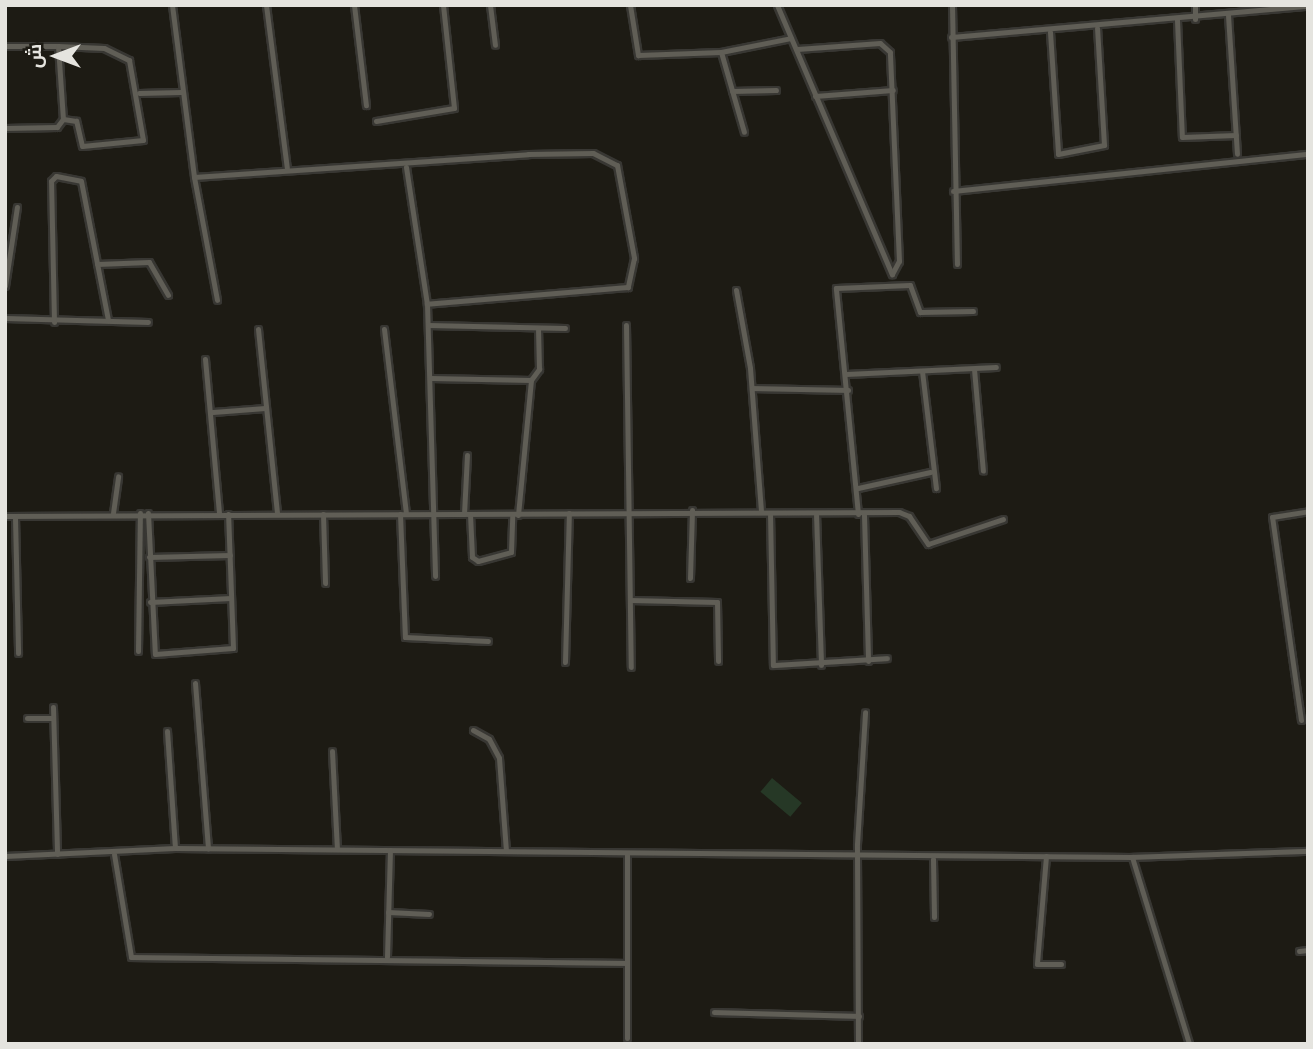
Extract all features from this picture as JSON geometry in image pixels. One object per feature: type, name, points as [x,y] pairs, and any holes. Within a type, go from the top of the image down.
[{"type":"street","points":[[172,5],[181,92],[217,300]]},
{"type":"street","points":[[266,5],[288,168]]},
{"type":"street","points":[[354,5],[366,105]]},
{"type":"street","points":[[376,121],[454,108],[443,5]]},
{"type":"street","points":[[490,5],[495,45]]},
{"type":"street","points":[[630,5],[638,55],[721,52],[791,38]]},
{"type":"street","points":[[777,5],[892,274],[899,261],[893,90],[887,45],[797,49]]},
{"type":"street","points":[[952,5],[953,191],[957,264]]},
{"type":"street","points":[[1195,5],[1195,19]]},
{"type":"street","points":[[951,37],[1097,28],[1308,6]]},
{"type":"street","points":[[1228,15],[1237,154]]},
{"type":"street","points":[[1177,20],[1182,137],[1236,135]]},
{"type":"street","points":[[1050,32],[1058,154],[1104,145],[1097,28]]},
{"type":"street","points":[[5,46],[117,50],[129,60],[139,93],[141,144],[82,146],[76,121],[63,120]]},
{"type":"street","points":[[5,128],[57,127],[63,120],[58,46]]},
{"type":"street","points":[[721,52],[744,132]]},
{"type":"street","points":[[732,91],[776,90]]},
{"type":"street","points":[[815,96],[893,90]]},
{"type":"street","points":[[139,93],[181,92]]},
{"type":"street","points":[[194,177],[288,168],[406,167],[460,158],[600,154],[617,165],[627,200],[635,271],[628,287],[427,303]]},
{"type":"street","points":[[953,191],[1308,154]]},
{"type":"street","points":[[406,167],[427,303],[435,576]]},
{"type":"street","points":[[54,322],[53,177],[80,178],[108,320]]},
{"type":"street","points":[[5,286],[17,207]]},
{"type":"street","points":[[97,264],[149,262],[168,295]]},
{"type":"street","points":[[868,661],[861,515],[838,286],[910,285],[920,312],[973,311]]},
{"type":"street","points":[[736,290],[752,388],[761,512]]},
{"type":"street","points":[[5,318],[54,322],[148,322]]},
{"type":"street","points":[[626,324],[631,512],[631,667]]},
{"type":"street","points":[[428,325],[565,328]]},
{"type":"street","points":[[467,455],[467,514],[472,557],[478,561],[511,552],[531,380],[539,369],[538,328]]},
{"type":"street","points":[[258,329],[277,514]]},
{"type":"street","points":[[384,329],[403,513],[405,638],[488,641]]},
{"type":"street","points":[[205,359],[212,412],[219,513]]},
{"type":"street","points":[[846,374],[996,367]]},
{"type":"street","points":[[974,369],[983,471]]},
{"type":"street","points":[[922,371],[936,488]]},
{"type":"street","points":[[430,379],[531,380]]},
{"type":"street","points":[[752,388],[848,390]]},
{"type":"street","points":[[212,412],[266,408]]},
{"type":"street","points":[[858,488],[930,472]]},
{"type":"street","points":[[113,513],[118,476]]},
{"type":"street","points":[[690,579],[692,510]]},
{"type":"street","points":[[5,516],[113,513],[515,515],[692,510],[906,514],[928,544],[1003,519]]},
{"type":"street","points":[[1301,720],[1272,517],[1308,511]]},
{"type":"street","points":[[138,651],[140,513]]},
{"type":"street","points":[[148,513],[153,654],[229,651],[231,598],[228,514]]},
{"type":"street","points":[[565,662],[569,513]]},
{"type":"street","points":[[770,513],[771,662],[821,665],[887,658]]},
{"type":"street","points":[[816,513],[821,665]]},
{"type":"street","points":[[323,514],[325,583]]},
{"type":"street","points":[[15,517],[18,653]]},
{"type":"street","points":[[149,556],[230,555]]},
{"type":"street","points":[[150,602],[231,598]]},
{"type":"street","points":[[630,600],[717,602],[718,661]]},
{"type":"street","points":[[195,683],[208,848]]},
{"type":"street","points":[[53,707],[57,854]]},
{"type":"street","points":[[858,1044],[859,856],[865,712]]},
{"type":"street","points":[[27,718],[53,718]]},
{"type":"street","points":[[473,730],[489,739],[499,758],[506,851]]},
{"type":"street","points":[[167,732],[175,848]]},
{"type":"street","points":[[332,751],[337,849]]},
{"type":"street","points":[[5,856],[114,854],[175,848],[933,859],[1132,857],[1308,851]]},
{"type":"street","points":[[387,957],[390,850]]},
{"type":"street","points":[[114,854],[129,956],[387,957],[393,962],[627,963]]},
{"type":"street","points":[[627,854],[627,1038]]},
{"type":"street","points":[[1046,856],[1037,964],[1061,964]]},
{"type":"street","points":[[1132,857],[1189,1044]]},
{"type":"street","points":[[933,859],[934,917]]},
{"type":"street","points":[[388,912],[429,914]]},
{"type":"street","points":[[1298,951],[1308,950]]},
{"type":"street","points":[[714,1012],[859,1016]]},
{"type":"green space","points":[[772,778],[802,803],[790,817],[760,792]]}]
